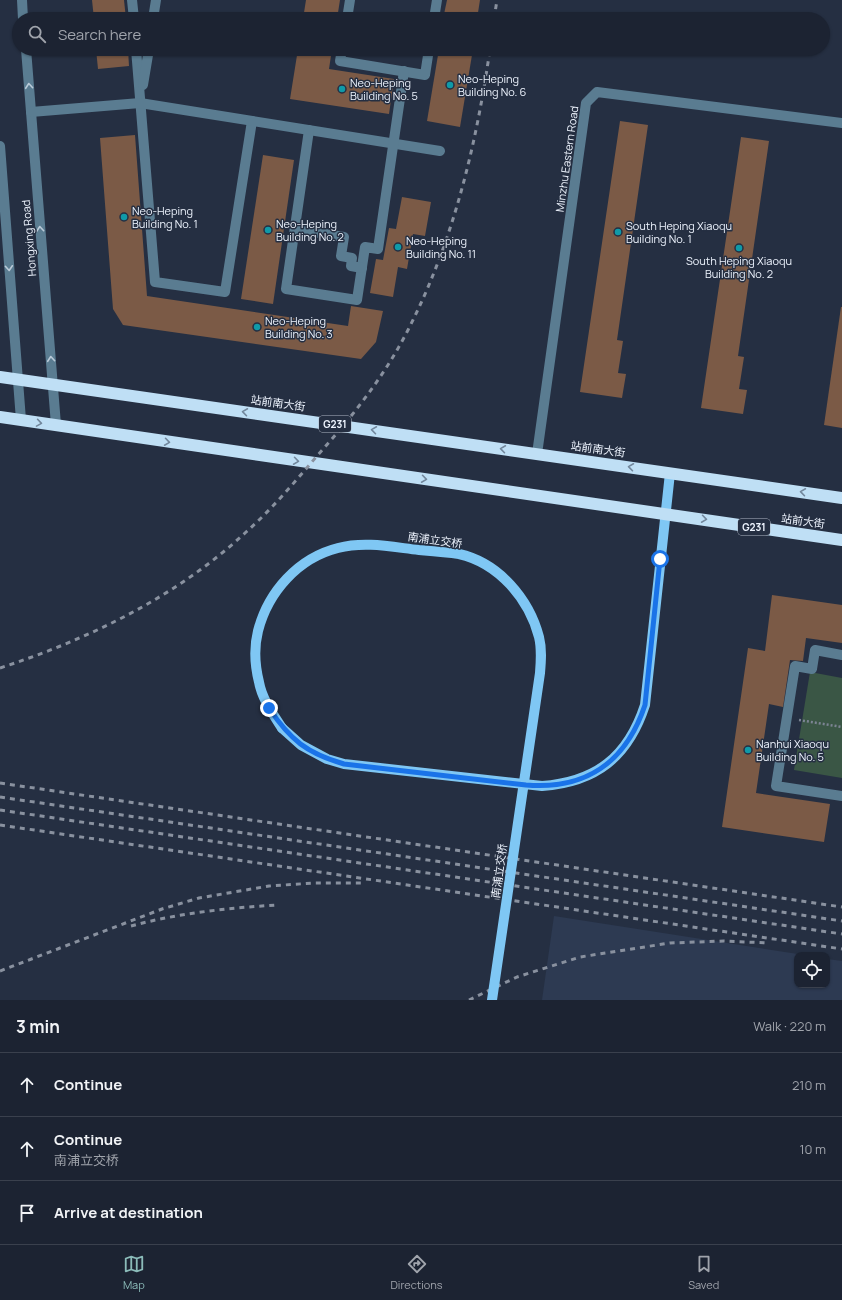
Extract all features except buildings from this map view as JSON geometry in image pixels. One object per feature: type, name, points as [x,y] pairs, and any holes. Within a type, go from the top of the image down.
[{"type":"highway","name":"站前南大街","points":[[0,377],[670,473]]},
{"type":"highway","name":"G231","points":[[0,417],[665,513]]},
{"type":"highway","name":"G231","points":[[670,473],[842,498]]},
{"type":"highway","name":"站前大街","points":[[665,513],[842,540]]},
{"type":"main road","name":"南浦立交桥","points":[[492,1000],[540,673],[541,656],[538,633],[527,606],[517,591],[505,579],[491,568],[476,560],[459,554],[361,544],[337,548],[315,557],[295,570],[278,587],[266,608],[258,632],[255,656],[259,684],[269,708],[282,728],[301,745],[327,759],[344,764],[542,786],[572,782],[587,776],[613,759],[624,747],[636,727],[645,705],[670,473]]},
{"type":"street","points":[[22,0],[23,12]]},
{"type":"street","points":[[132,0],[133,12]]},
{"type":"street","points":[[154,12],[156,0]]},
{"type":"street","points":[[348,12],[350,0]]},
{"type":"street","points":[[435,12],[437,0]]},
{"type":"street","name":"Hongxing Road","points":[[27,56],[56,425]]},
{"type":"street","points":[[137,56],[155,282],[225,292],[252,121]]},
{"type":"street","points":[[140,103],[148,56]]},
{"type":"street","points":[[341,56],[340,61],[425,75],[428,56]]},
{"type":"street","points":[[309,130],[286,289],[357,300],[365,247],[378,249],[404,71]]},
{"type":"street","name":"Minzhu Eastern Road","points":[[537,454],[586,103],[597,92],[842,123]]},
{"type":"street","points":[[31,112],[140,103],[440,151]]},
{"type":"street","name":"Hongxing Road","points":[[0,146],[21,420]]},
{"type":"street","points":[[295,229],[344,237],[341,256],[352,258],[350,266],[362,268]]},
{"type":"street","points":[[842,654],[815,650],[812,669],[795,666],[776,786],[842,796]]},
{"type":"path","points":[[787,718],[842,727]]},
{"type":"shaded area","points":[[554,916],[794,953],[794,988],[830,988],[830,959],[842,961],[842,1000],[542,1000]]},
{"type":"green space","points":[[810,672],[842,678],[842,778],[794,770]]},
{"type":"railway","points":[[495,12],[497,0]]},
{"type":"railway","points":[[0,668],[66,644],[130,614],[190,577],[218,556],[264,515],[330,442],[354,412],[378,381],[399,347],[424,297],[438,263],[461,193],[470,158],[478,122],[489,56]]},
{"type":"railway","points":[[0,783],[842,907]]},
{"type":"railway","points":[[0,797],[842,921]]},
{"type":"railway","points":[[0,810],[842,934]]},
{"type":"railway","points":[[0,825],[842,949]]},
{"type":"railway","points":[[0,971],[162,909],[199,898],[269,886],[314,883],[362,883]]},
{"type":"railway","points":[[131,926],[149,921],[204,912],[277,905]]},
{"type":"railway","points":[[469,1000],[517,977],[580,957],[670,943],[724,941],[769,943]]},
{"type":"place","name":"Neo-Heping Building No. 6","points":[[450,85]]},
{"type":"place","name":"Neo-Heping Building No. 5","points":[[342,89]]},
{"type":"place","name":"Neo-Heping Building No. 1","points":[[124,217]]},
{"type":"place","name":"Neo-Heping Building No. 2","points":[[268,230]]},
{"type":"place","name":"South Heping Xiaoqu Building No. 1","points":[[618,232]]},
{"type":"place","name":"Neo-Heping Building No. 11","points":[[398,247]]},
{"type":"place","name":"South Heping Xiaoqu Building No. 2","points":[[739,248]]},
{"type":"place","name":"Neo-Heping Building No. 3","points":[[257,327]]},
{"type":"place","name":"Nanhui Xiaoqu Building No. 5","points":[[748,750]]},
{"type":"route","points":[[269,708],[282,728],[301,745],[327,759],[344,764],[526,785],[542,786],[572,782],[587,776],[613,759],[633,734],[640,720],[645,705],[660,559]]}]
